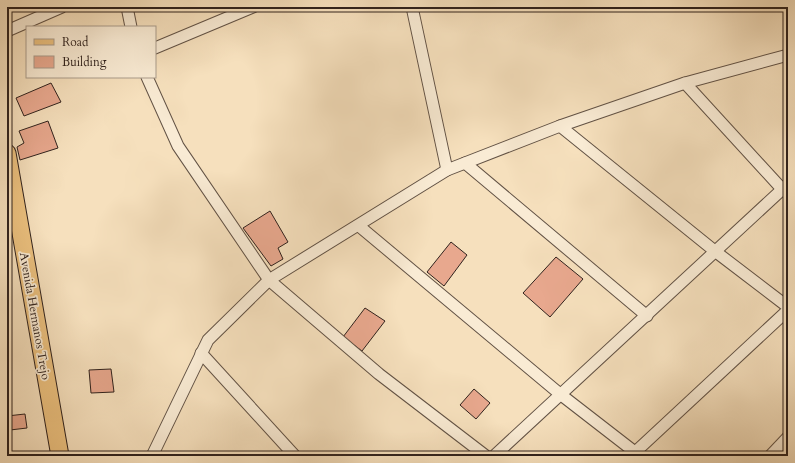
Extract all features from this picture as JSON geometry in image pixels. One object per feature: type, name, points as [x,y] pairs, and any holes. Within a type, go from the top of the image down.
[{"type":"main road","name":"Avenida Hermanos Trejo","points":[[7,153],[60,456]]},
{"type":"street","points":[[7,31],[62,7]]},
{"type":"street","points":[[127,7],[131,26]]},
{"type":"street","points":[[156,48],[254,7]]},
{"type":"street","points":[[412,7],[447,170]]},
{"type":"street","points":[[152,456],[208,340],[269,280],[359,226],[447,170],[560,126],[685,83],[785,59]]},
{"type":"street","points":[[147,78],[178,146],[269,280],[379,374],[486,456]]},
{"type":"street","points":[[494,456],[785,187],[685,83]]},
{"type":"street","points":[[560,126],[716,252],[788,306]]},
{"type":"street","points":[[464,163],[647,316]]},
{"type":"street","points":[[359,226],[635,455],[788,310]]},
{"type":"street","points":[[201,353],[295,456]]},
{"type":"street","points":[[770,456],[788,437]]},
{"type":"building","points":[[51,83],[61,102],[24,116],[16,98]]},
{"type":"building","points":[[48,121],[58,148],[20,160],[17,147],[24,143],[19,131]]},
{"type":"building","points":[[270,211],[288,242],[278,248],[283,259],[271,266],[243,228]]},
{"type":"building","points":[[451,242],[467,255],[444,286],[427,272]]},
{"type":"building","points":[[556,257],[583,279],[550,317],[523,293]]},
{"type":"building","points":[[365,308],[385,321],[362,351],[343,337]]},
{"type":"building","points":[[111,369],[114,392],[91,393],[89,370]]},
{"type":"building","points":[[474,389],[490,403],[476,419],[460,405]]},
{"type":"building","points":[[25,414],[27,428],[10,430],[11,443],[7,443],[7,416]]},
{"type":"building","points":[[389,451],[394,456],[384,456]]}]
